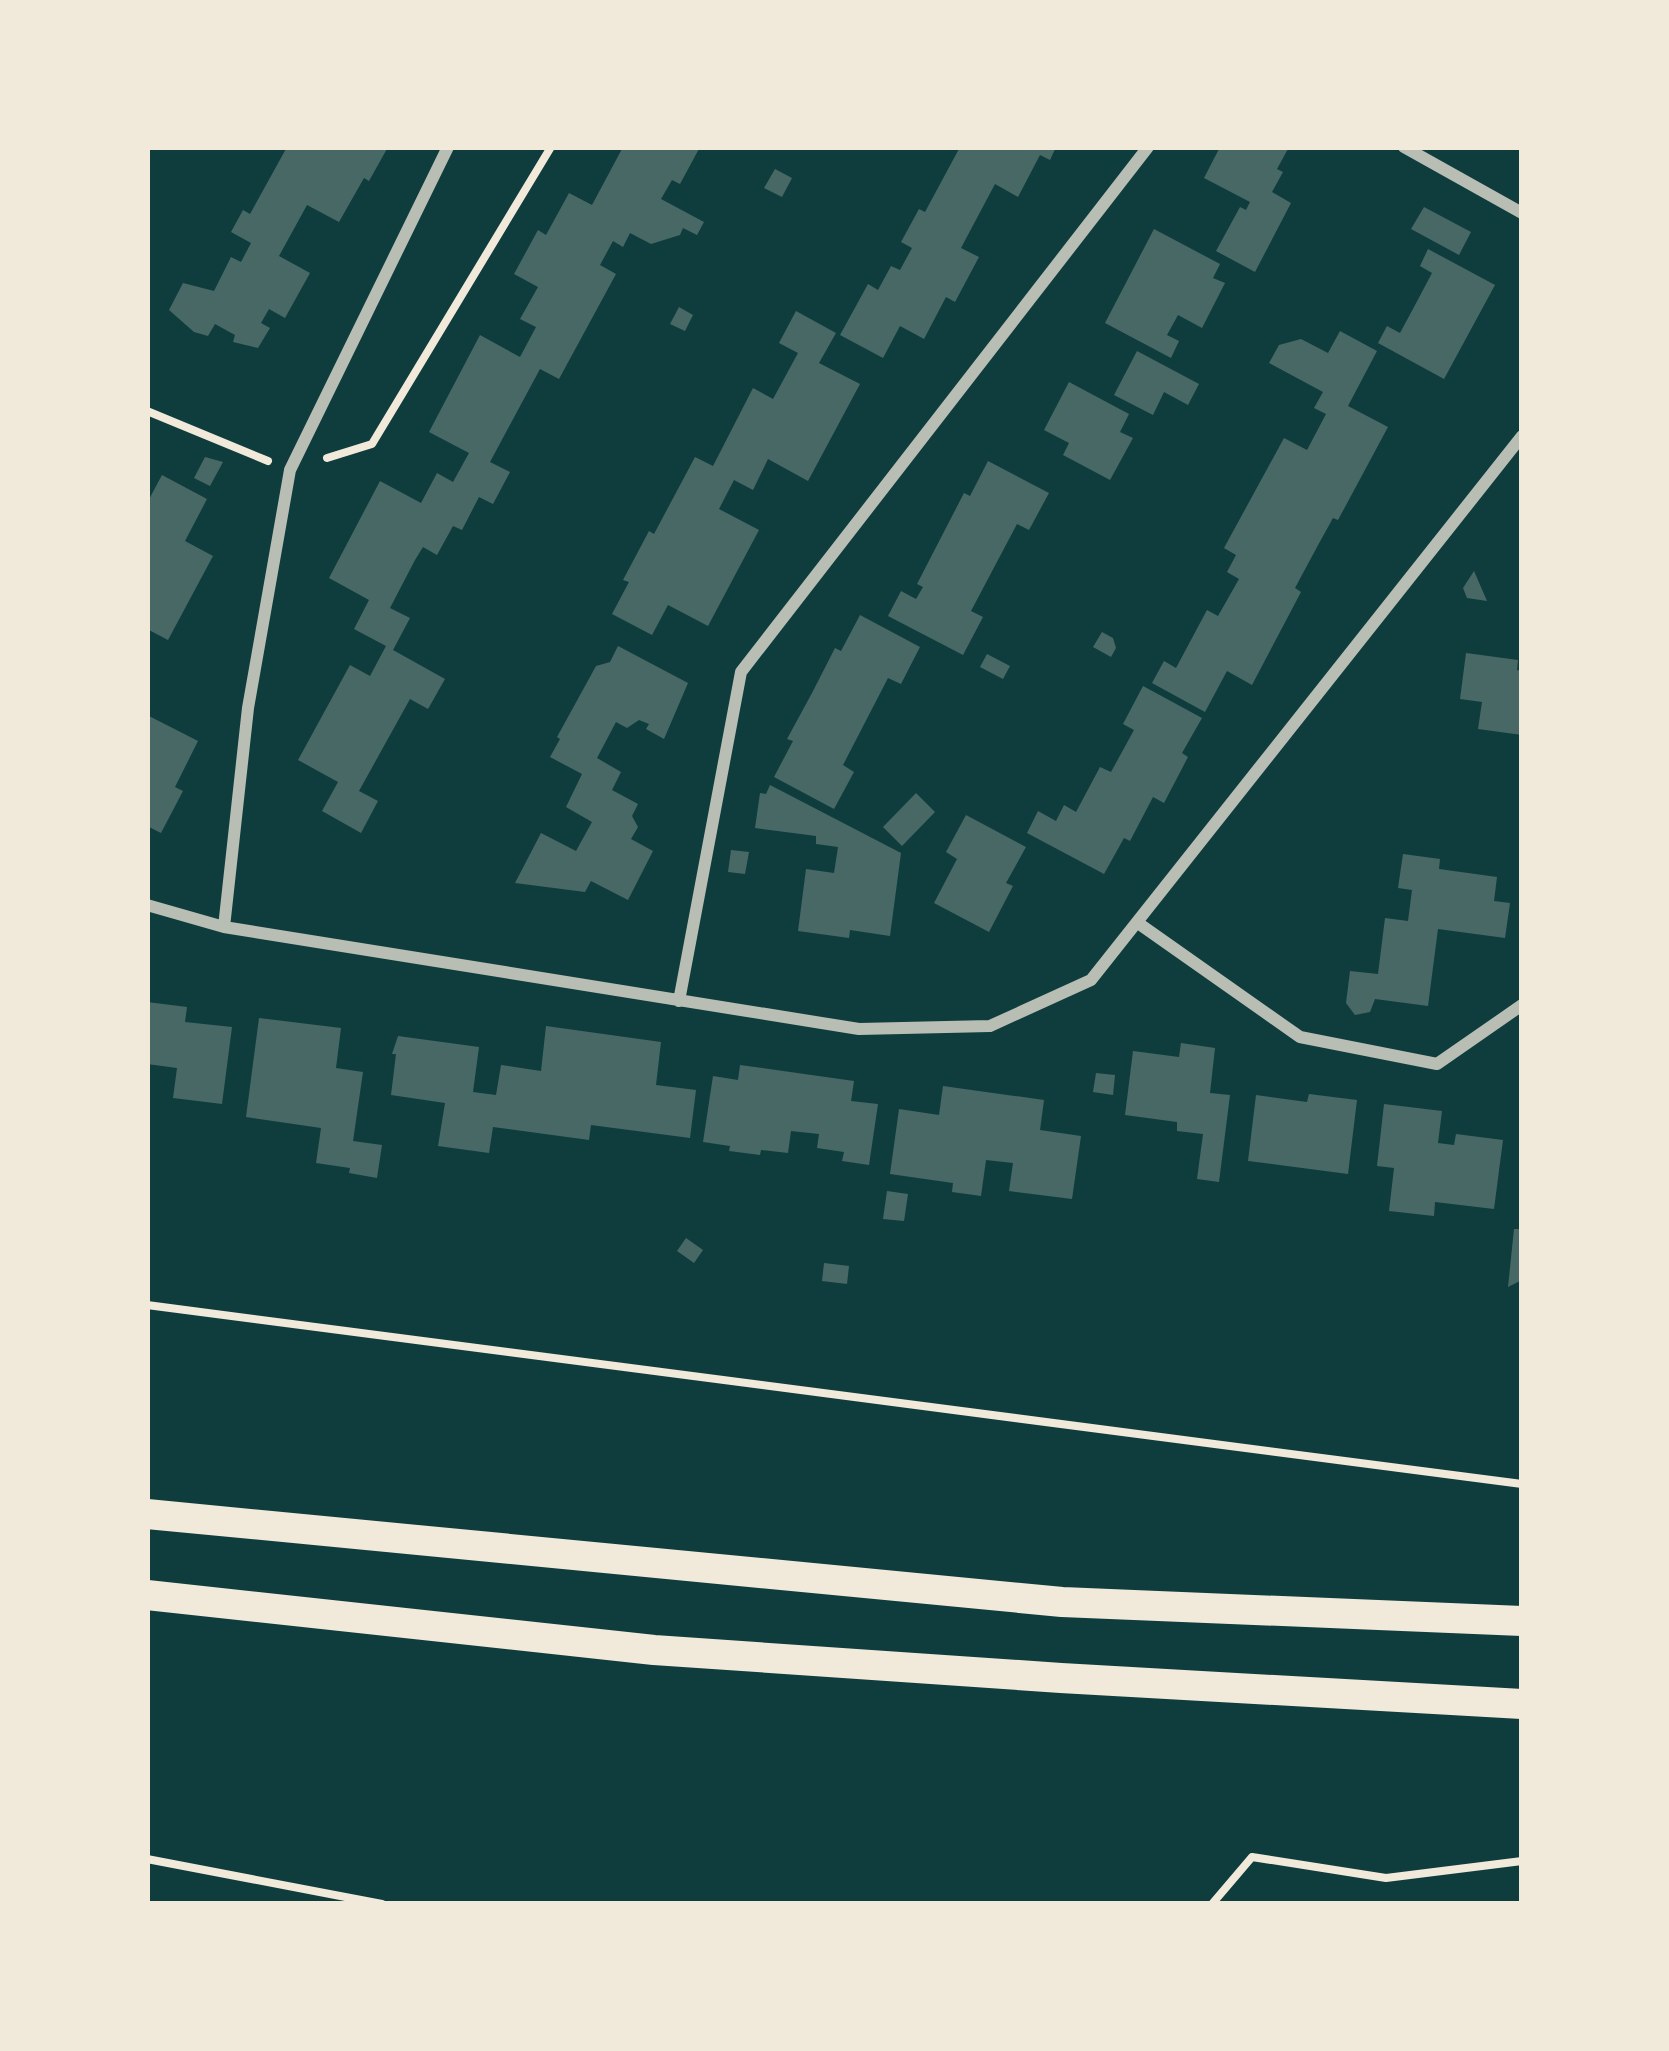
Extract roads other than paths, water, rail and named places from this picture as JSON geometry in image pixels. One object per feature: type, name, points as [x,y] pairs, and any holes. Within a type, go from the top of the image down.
[{"type":"main road","points":[[147,1514],[1062,1602],[1522,1621]]},
{"type":"main road","points":[[147,1595],[654,1650],[1522,1704]]},
{"type":"street","points":[[224,927],[248,708],[290,470],[448,147]]},
{"type":"street","points":[[679,1001],[741,672],[1148,147]]},
{"type":"street","points":[[1404,147],[1522,213]]},
{"type":"street","points":[[147,905],[224,927],[859,1029],[991,1027],[1090,980],[1522,436]]},
{"type":"street","points":[[1138,923],[1300,1037],[1437,1064],[1522,1005]]}]
